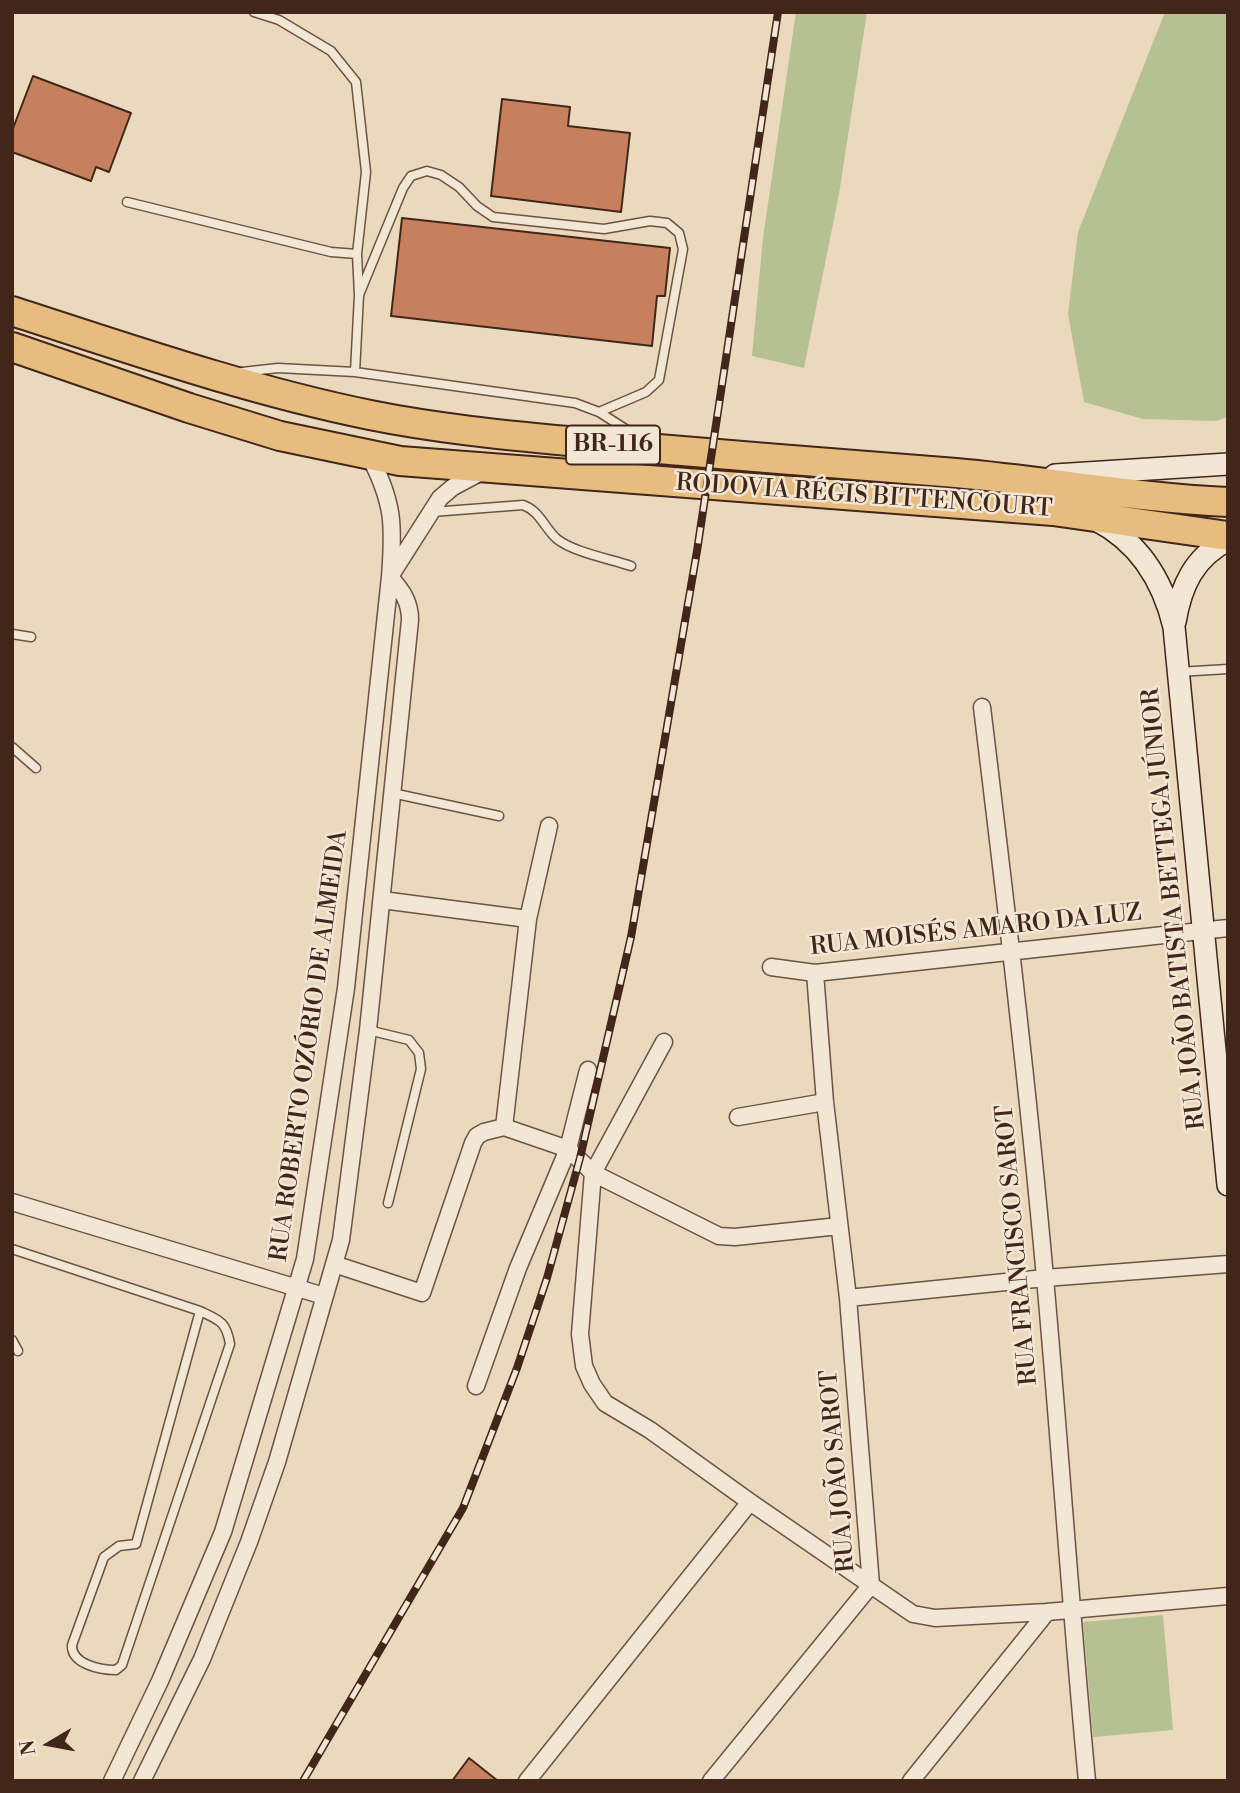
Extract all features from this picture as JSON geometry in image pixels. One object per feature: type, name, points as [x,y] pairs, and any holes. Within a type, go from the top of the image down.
[{"type":"highway","name":"RODOVIA RÉGIS BITTENCOURT","points":[[12,312],[213,376],[305,400],[426,425],[482,433],[655,449],[1014,478],[1186,500],[1228,502]]},
{"type":"highway","name":"RODOVIA RÉGIS BITTENCOURT","points":[[20,351],[232,422],[369,456],[488,469],[1085,514],[1228,538]]},
{"type":"main road","points":[[1014,478],[1228,464]]},
{"type":"main road","name":"RUA JOÃO BATISTA BETTEGA JÚNIOR","points":[[1085,514],[1108,526],[1139,553],[1162,588],[1174,627],[1228,1185]]},
{"type":"main road","name":"RUA JOÃO BATISTA BETTEGA JÚNIOR","points":[[1174,627],[1180,594],[1186,579],[1207,554],[1228,538]]},
{"type":"street","name":"RUA ROBERTO OZÓRIO DE ALMEIDA","points":[[112,1781],[154,1694],[223,1532],[298,1288],[310,1234],[340,1026],[390,577],[392,518],[388,497],[369,456]]},
{"type":"street","name":"RUA ROBERTO OZÓRIO DE ALMEIDA","points":[[390,577],[440,498],[453,487],[488,469]]},
{"type":"street","points":[[142,1781],[181,1705],[249,1542],[274,1472],[345,1221],[368,1030],[410,620],[410,608],[405,595],[390,577]]},
{"type":"street","name":"RUA FRANCISCO SAROT","points":[[982,707],[1012,953],[1045,1278],[1070,1609],[1087,1781]]},
{"type":"street","points":[[368,788],[393,793]]},
{"type":"street","points":[[504,1127],[528,919],[549,826]]},
{"type":"street","points":[[382,900],[528,919]]},
{"type":"street","name":"RUA MOISÉS AMARO DA LUZ","points":[[771,967],[815,972],[1228,928]]},
{"type":"street","name":"RUA JOÃO SAROT","points":[[711,1781],[871,1585],[848,1298],[825,1102],[815,972]]},
{"type":"street","points":[[340,1026],[368,1030]]},
{"type":"street","points":[[664,1042],[593,1173],[580,1334],[584,1366],[605,1403],[650,1430],[914,1614],[935,1618],[1047,1612],[1228,1596]]},
{"type":"street","points":[[475,1386],[518,1268],[568,1149],[588,1070]]},
{"type":"street","points":[[738,1117],[825,1102]]},
{"type":"street","points":[[334,1264],[422,1293],[473,1143],[477,1136],[484,1132],[504,1127],[568,1149],[593,1173],[719,1236],[735,1237],[839,1226]]},
{"type":"street","points":[[12,1202],[324,1296]]},
{"type":"street","points":[[848,1298],[1045,1278],[1228,1264]]},
{"type":"street","points":[[278,1355],[305,1362]]},
{"type":"street","points":[[527,1781],[750,1502]]},
{"type":"street","points":[[223,1532],[249,1542]]},
{"type":"street","points":[[911,1781],[1047,1612]]},
{"type":"street","points":[[154,1694],[181,1705]]},
{"type":"lane","points":[[254,12],[279,20],[331,51],[356,82],[366,172],[357,254],[359,295],[355,372]]},
{"type":"lane","points":[[359,295],[403,188],[411,176],[427,171],[441,175],[459,187],[477,206],[493,217],[604,229],[650,221],[667,223],[679,233],[683,249],[659,380],[646,392],[599,412]]},
{"type":"lane","points":[[127,202],[331,252],[357,254]]},
{"type":"lane","points":[[213,376],[278,368],[355,372],[575,403],[599,412],[655,449]]},
{"type":"lane","points":[[429,513],[523,505],[531,508],[556,539],[631,566]]},
{"type":"lane","points":[[12,634],[32,638]]},
{"type":"lane","points":[[1178,672],[1228,669]]},
{"type":"lane","points":[[12,747],[37,768]]},
{"type":"lane","points":[[393,793],[499,816]]},
{"type":"lane","points":[[368,1030],[409,1040],[419,1053],[421,1069],[388,1203]]},
{"type":"lane","points":[[12,1249],[200,1311],[223,1322],[228,1332],[230,1344],[122,1665],[116,1670],[97,1667],[75,1658],[72,1645],[104,1557],[119,1546],[136,1544],[200,1311]]},
{"type":"lane","points":[[12,1339],[18,1351]]},
{"type":"green space","points":[[796,12],[867,12],[839,194],[804,368],[752,356],[763,238]]},
{"type":"green space","points":[[1165,12],[1228,12],[1228,417],[1216,421],[1143,419],[1084,402],[1068,314],[1078,232]]},
{"type":"green space","points":[[1163,1615],[1173,1730],[1093,1737],[1083,1622]]},
{"type":"building","points":[[33,76],[131,113],[109,172],[96,167],[91,181],[12,152],[12,131]]},
{"type":"building","points":[[502,99],[570,107],[568,126],[630,133],[621,212],[491,196]]},
{"type":"building","points":[[402,218],[670,248],[665,296],[657,296],[652,346],[391,316]]},
{"type":"building","points":[[469,1758],[498,1781],[452,1781]]},
{"type":"railway","points":[[303,1781],[463,1508],[517,1368],[547,1278],[580,1158],[631,937],[697,551],[778,12]]}]
